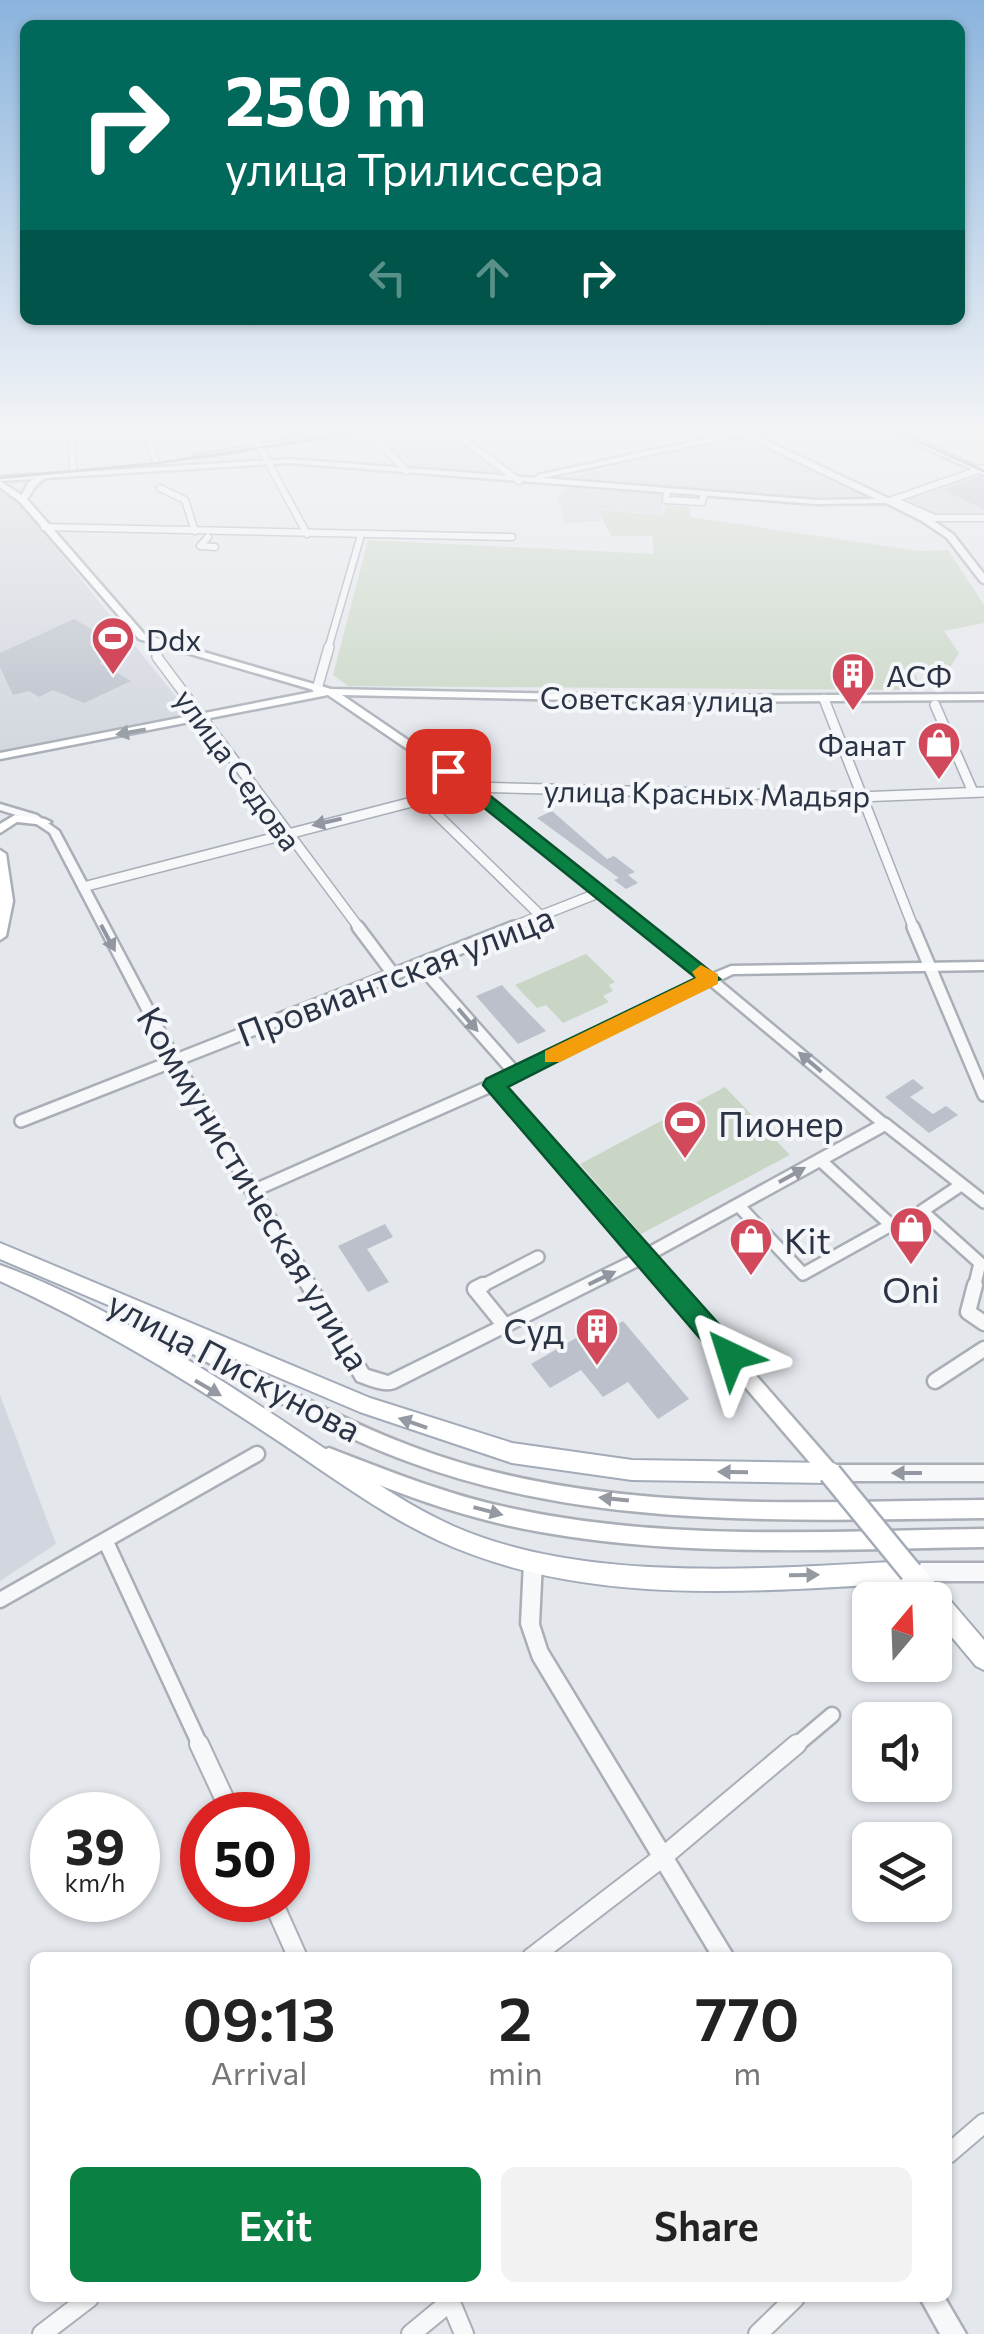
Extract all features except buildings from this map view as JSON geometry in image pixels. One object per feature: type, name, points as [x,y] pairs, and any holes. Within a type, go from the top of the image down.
[{"type":"main road","name":"улица Седова","points":[[53,538],[142,637],[158,644]]},
{"type":"main road","points":[[158,644],[324,691],[470,787],[710,979]]},
{"type":"main road","points":[[0,756],[204,720],[324,691]]},
{"type":"main road","name":"Советская улица","points":[[324,691],[824,699],[984,697]]},
{"type":"main road","points":[[0,829],[14,818],[45,822]]},
{"type":"main road","points":[[0,854],[7,900],[0,936]]},
{"type":"main road","points":[[920,1582],[645,1256],[494,1085],[731,970],[984,966]]},
{"type":"main road","points":[[0,1250],[96,1291]]},
{"type":"main road","points":[[0,1274],[71,1307],[269,1423],[420,1520],[471,1544],[581,1571],[673,1576],[911,1572]]},
{"type":"main road","name":"улица Пискунова","points":[[96,1291],[393,1416],[512,1452],[632,1470],[830,1473]]},
{"type":"main road","name":"улица Пискунова","points":[[96,1291],[350,1430],[457,1470],[574,1495],[653,1502],[984,1509]]},
{"type":"main road","name":"улица Пискунова","points":[[269,1423],[388,1481],[510,1516],[572,1528],[722,1538],[984,1538]]},
{"type":"main road","points":[[952,1620],[984,1658]]},
{"type":"street","points":[[206,538],[200,546],[215,548]]},
{"type":"street","points":[[324,691],[361,538]]},
{"type":"street","points":[[951,538],[984,580]]},
{"type":"street","name":"улица Седова","points":[[158,644],[157,657],[394,976]]},
{"type":"street","points":[[824,699],[859,797],[984,1095]]},
{"type":"street","points":[[936,705],[979,792]]},
{"type":"street","name":"улица Красных Мадьяр","points":[[82,886],[470,787],[859,797],[979,792]]},
{"type":"street","points":[[422,800],[542,917]]},
{"type":"street","points":[[0,807],[45,822]]},
{"type":"street","name":"Коммунистическая улица","points":[[45,822],[54,831],[174,1060],[369,1380],[389,1383],[505,1326],[645,1256],[885,1124]]},
{"type":"street","name":"Провиантская улица","points":[[21,1121],[601,892]]},
{"type":"street","points":[[420,965],[516,1074]]},
{"type":"street","points":[[710,979],[756,1024],[984,1202]]},
{"type":"street","points":[[253,1192],[494,1085]]},
{"type":"street","points":[[738,1206],[803,1274],[890,1225],[820,1160]]},
{"type":"street","points":[[961,1184],[922,1211],[980,1263],[968,1312],[984,1323]]},
{"type":"street","points":[[505,1326],[475,1289],[538,1256]]},
{"type":"street","points":[[935,1381],[984,1348]]},
{"type":"street","points":[[0,1600],[257,1454]]},
{"type":"street","name":"улица Пискунова","points":[[830,1473],[984,1473]]},
{"type":"street","points":[[106,1542],[221,1792]]},
{"type":"street","points":[[532,1562],[530,1624],[539,1653],[721,1952]]},
{"type":"street","points":[[911,1572],[984,1572]]},
{"type":"street","points":[[539,1952],[664,1856],[832,1714]]},
{"type":"street","points":[[282,1922],[295,1952]]},
{"type":"street","points":[[952,2151],[984,2123]]},
{"type":"street","points":[[42,2334],[85,2302]]},
{"type":"street","points":[[412,2334],[447,2302]]},
{"type":"street","points":[[451,2302],[464,2334]]},
{"type":"street","points":[[758,2334],[790,2302]]},
{"type":"street","points":[[934,2302],[954,2334]]},
{"type":"shaded area","points":[[0,538],[47,538],[194,719],[0,753]]},
{"type":"shaded area","points":[[0,1395],[56,1544],[0,1581]]},
{"type":"green space","points":[[652,538],[830,538],[918,551],[948,550],[984,605],[984,623],[944,631],[959,653],[948,671],[915,673],[921,690],[348,686],[333,675],[368,540],[654,554]]},
{"type":"green space","points":[[586,954],[615,982],[609,985],[613,991],[603,996],[609,1002],[563,1023],[546,1005],[537,1008],[515,985]]},
{"type":"green space","name":"Пионер","points":[[725,1087],[790,1155],[641,1234],[580,1164]]},
{"type":"slow traffic","points":[[553,1056],[710,979],[701,972]]},
{"type":"place","name":"Ddx","points":[[113,676]]},
{"type":"place","name":"АСФ","points":[[853,712]]},
{"type":"place","name":"Фанат","points":[[939,781]]},
{"type":"place","name":"Пионер","points":[[685,1160]]},
{"type":"place","name":"Oni","points":[[911,1266]]},
{"type":"place","name":"Kit","points":[[751,1277]]},
{"type":"place","name":"Суд","points":[[597,1367]]},
{"type":"route","points":[[448,771],[710,979],[494,1085],[731,1356]]}]
